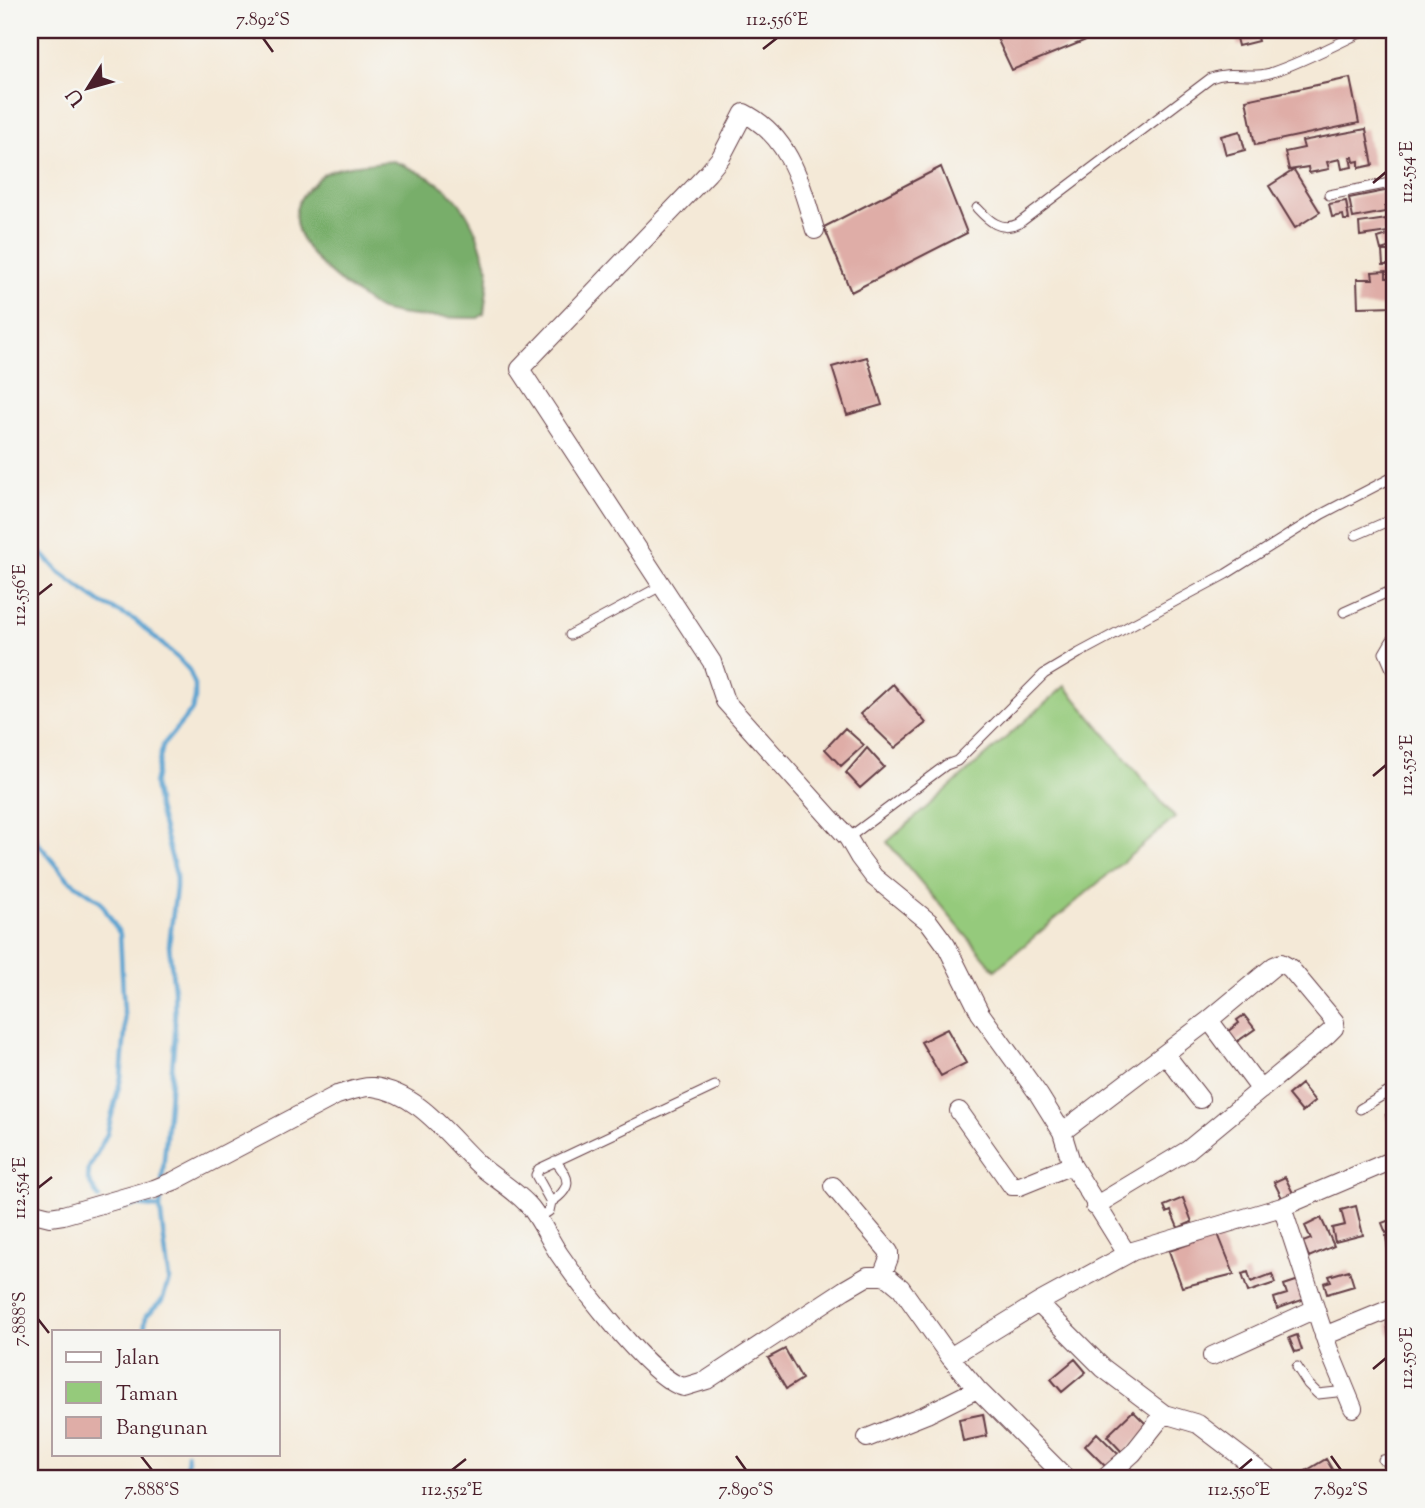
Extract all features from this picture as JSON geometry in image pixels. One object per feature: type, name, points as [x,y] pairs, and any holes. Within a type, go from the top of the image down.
[{"type":"street","points":[[815,229],[800,178],[785,149],[766,126],[744,113],[721,157],[708,173],[520,369],[712,662],[724,701],[848,838],[874,877],[929,922],[946,945],[980,1013],[1062,1132],[1072,1165],[1127,1254]]},
{"type":"street","points":[[1062,1132],[1281,963],[1290,968],[1335,1022],[1334,1028],[1328,1034],[1188,1150],[1095,1206]]},
{"type":"street","points":[[1209,1020],[1261,1090]]},
{"type":"street","points":[[1165,1054],[1200,1099]]},
{"type":"street","points":[[30,1212],[56,1216],[154,1189],[337,1095],[373,1087],[405,1098],[421,1108],[481,1167],[521,1197],[597,1304],[666,1380],[677,1386],[694,1386],[707,1380],[844,1290],[868,1276],[883,1276],[890,1278],[901,1288],[950,1357],[977,1389],[1066,1478]]},
{"type":"street","points":[[959,1111],[1012,1186],[1020,1186],[1072,1165]]},
{"type":"street","points":[[950,1357],[1038,1303],[1127,1254],[1282,1207],[1395,1159]]},
{"type":"street","points":[[833,1186],[889,1252],[883,1276]]},
{"type":"street","points":[[1282,1207],[1324,1336],[1353,1408]]},
{"type":"street","points":[[1038,1303],[1103,1367],[1164,1414],[1198,1424],[1269,1478]]},
{"type":"street","points":[[1324,1336],[1395,1307]]},
{"type":"street","points":[[1212,1356],[1315,1309]]},
{"type":"street","points":[[867,1438],[928,1414],[977,1389]]},
{"type":"street","points":[[1107,1478],[1133,1453],[1164,1414]]},
{"type":"lane","points":[[977,208],[990,221],[1003,227],[1018,224],[1211,78],[1226,74],[1250,76],[1270,72],[1362,31]]},
{"type":"lane","points":[[1329,195],[1395,182]]},
{"type":"lane","points":[[848,838],[946,765],[957,761],[1044,674],[1226,574],[1322,514],[1395,476]]},
{"type":"lane","points":[[1356,535],[1395,518]]},
{"type":"lane","points":[[570,635],[661,586]]},
{"type":"lane","points":[[1344,612],[1395,589]]},
{"type":"lane","points":[[1395,641],[1391,642],[1384,653],[1391,669],[1395,670]]},
{"type":"lane","points":[[551,1202],[536,1175],[539,1169],[715,1086]]},
{"type":"lane","points":[[1360,1109],[1395,1088]]},
{"type":"lane","points":[[538,1218],[549,1211],[551,1202],[565,1191],[565,1172],[555,1161]]},
{"type":"lane","points":[[1297,1367],[1318,1394],[1346,1391]]},
{"type":"lane","points":[[1383,1460],[1395,1458]]},
{"type":"green space","points":[[393,161],[423,174],[448,191],[458,201],[474,227],[488,270],[484,314],[478,318],[417,316],[381,310],[330,273],[317,260],[299,233],[296,218],[298,203],[322,176],[348,166]]},
{"type":"green space","points":[[1065,686],[1175,818],[995,970],[887,842]]},
{"type":"building","points":[[993,30],[1099,30],[1101,34],[1012,70]]},
{"type":"building","points":[[1234,30],[1255,30],[1258,41],[1238,46]]},
{"type":"building","points":[[1262,30],[1280,30],[1281,33],[1263,37]]},
{"type":"building","points":[[1285,30],[1309,30],[1309,31],[1287,36]]},
{"type":"building","points":[[1350,78],[1359,123],[1255,145],[1246,100]]},
{"type":"building","points":[[1366,129],[1373,165],[1359,168],[1359,161],[1354,162],[1353,157],[1350,157],[1352,167],[1342,169],[1340,159],[1327,162],[1329,169],[1309,173],[1308,167],[1289,170],[1285,152],[1304,148],[1302,141]]},
{"type":"building","points":[[1240,131],[1245,150],[1226,155],[1221,136]]},
{"type":"building","points":[[941,167],[967,233],[851,292],[824,227]]},
{"type":"building","points":[[1294,170],[1320,212],[1295,228],[1269,186]]},
{"type":"building","points":[[1395,189],[1395,205],[1385,207],[1385,212],[1353,218],[1349,198]]},
{"type":"building","points":[[1346,201],[1349,220],[1344,220],[1343,215],[1332,217],[1329,204]]},
{"type":"building","points":[[1394,218],[1395,231],[1360,236],[1359,223]]},
{"type":"building","points":[[1391,234],[1394,246],[1381,250],[1378,238]]},
{"type":"building","points":[[1382,251],[1395,251],[1395,265],[1383,265]]},
{"type":"building","points":[[1386,271],[1386,278],[1395,278],[1395,306],[1358,307],[1357,279],[1373,279],[1372,272]]},
{"type":"building","points":[[867,357],[882,405],[847,415],[832,367]]},
{"type":"building","points":[[893,684],[926,723],[895,748],[860,714]]},
{"type":"building","points":[[845,728],[864,745],[841,766],[825,749]]},
{"type":"building","points":[[867,748],[884,767],[860,788],[846,773]]},
{"type":"building","points":[[1244,1015],[1255,1029],[1235,1043],[1227,1032],[1239,1023],[1237,1020]]},
{"type":"building","points":[[947,1029],[966,1063],[941,1076],[921,1042]]},
{"type":"building","points":[[1301,1084],[1315,1101],[1302,1112],[1288,1095]]},
{"type":"building","points":[[1395,1110],[1395,1129],[1393,1130],[1386,1115]]},
{"type":"building","points":[[1285,1177],[1295,1197],[1284,1202],[1274,1182]]},
{"type":"building","points":[[1183,1198],[1192,1222],[1178,1228],[1171,1211],[1167,1213],[1164,1206]]},
{"type":"building","points":[[1356,1206],[1363,1235],[1335,1242],[1332,1228],[1345,1225],[1341,1210]]},
{"type":"building","points":[[1321,1218],[1334,1246],[1309,1257],[1303,1242],[1311,1239],[1305,1226]]},
{"type":"building","points":[[1395,1218],[1395,1230],[1386,1233],[1382,1223]]},
{"type":"building","points":[[1218,1234],[1234,1274],[1182,1287],[1169,1251]]},
{"type":"building","points":[[1395,1234],[1395,1248],[1388,1249],[1386,1236]]},
{"type":"building","points":[[1349,1270],[1354,1286],[1327,1294],[1324,1283],[1331,1281],[1329,1276]]},
{"type":"building","points":[[1248,1272],[1251,1282],[1272,1274],[1275,1283],[1248,1292],[1242,1274]]},
{"type":"building","points":[[1299,1280],[1305,1299],[1277,1309],[1274,1298],[1287,1294],[1284,1285]]},
{"type":"building","points":[[1395,1321],[1395,1333],[1389,1335],[1387,1323]]},
{"type":"building","points":[[1297,1335],[1302,1350],[1295,1352],[1289,1338]]},
{"type":"building","points":[[785,1349],[802,1379],[786,1389],[768,1358]]},
{"type":"building","points":[[1075,1359],[1086,1372],[1062,1392],[1051,1379]]},
{"type":"building","points":[[1133,1411],[1150,1428],[1123,1453],[1107,1436]]},
{"type":"building","points":[[983,1414],[987,1436],[963,1441],[959,1419]]},
{"type":"building","points":[[1097,1433],[1119,1455],[1106,1467],[1085,1446]]},
{"type":"building","points":[[1326,1459],[1336,1476],[1303,1478],[1301,1474]]},
{"type":"waterway","points":[[30,541],[59,572],[101,603],[135,620],[179,659],[189,670],[195,685],[192,710],[163,745],[154,784],[176,874],[169,945],[175,1034],[162,1182]]},
{"type":"waterway","points":[[30,823],[38,843],[69,880],[100,901],[120,934],[125,1032],[121,1078],[107,1134],[89,1168],[88,1180],[99,1198]]},
{"type":"waterway","points":[[144,1330],[146,1316],[162,1301],[169,1280],[160,1208],[162,1190]]},
{"type":"waterway","points":[[110,1210],[138,1205],[160,1208]]},
{"type":"waterway","points":[[182,1478],[187,1456]]}]
